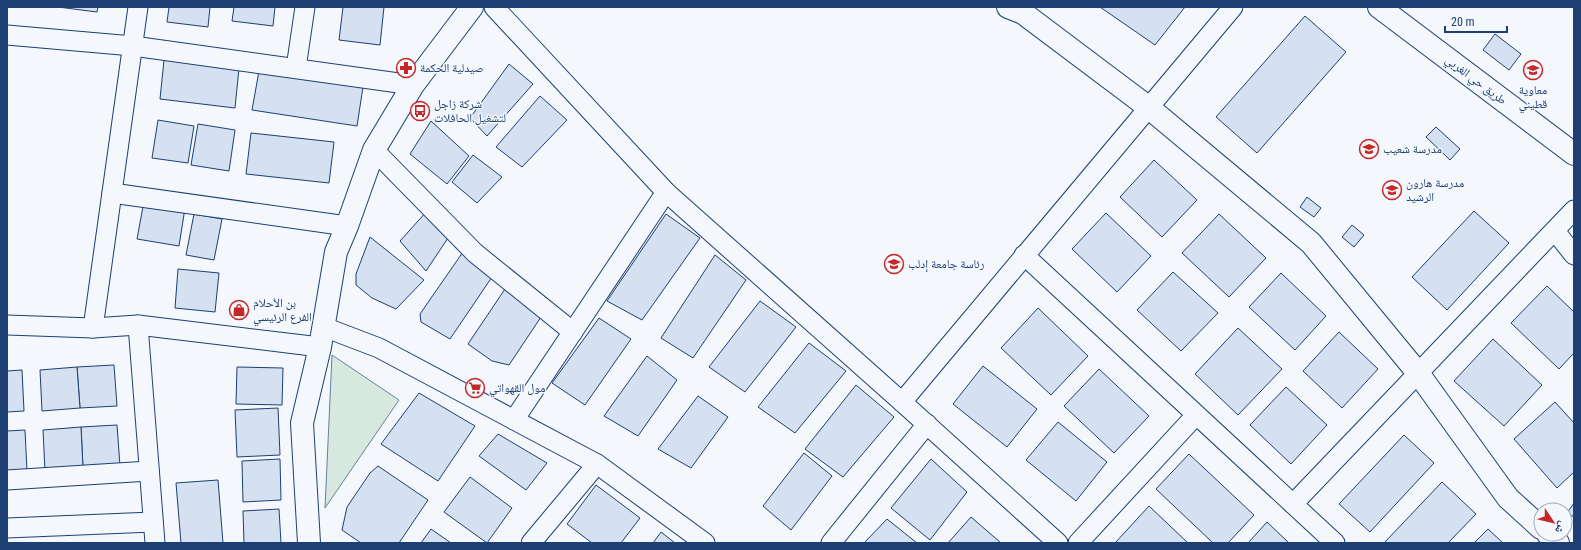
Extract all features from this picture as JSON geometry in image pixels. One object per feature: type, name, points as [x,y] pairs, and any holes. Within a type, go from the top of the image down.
[{"type":"street","points":[[93,328],[138,7]]},
{"type":"street","points":[[296,68],[305,7]]},
{"type":"street","points":[[309,543],[302,423],[322,337],[336,252],[347,226],[374,150],[413,85],[472,7]]},
{"type":"street","points":[[494,7],[666,192],[927,424],[1058,543]]},
{"type":"street","points":[[1008,7],[1023,13],[1148,107],[1310,242],[1418,372],[1508,498],[1533,521]]},
{"type":"street","points":[[902,402],[1233,7]]},
{"type":"street","name":"طريق حي الغربي","points":[[1379,7],[1574,154]]},
{"type":"street","points":[[7,35],[133,46],[413,85]]},
{"type":"street","points":[[374,150],[475,253],[573,332]]},
{"type":"street","points":[[514,420],[666,192]]},
{"type":"street","points":[[112,193],[347,226]]},
{"type":"street","points":[[1293,504],[1574,210]]},
{"type":"street","points":[[1555,231],[1574,256]]},
{"type":"street","points":[[1024,255],[1334,543]]},
{"type":"street","points":[[7,325],[93,328],[138,325],[322,337],[379,348],[597,464],[705,543]]},
{"type":"street","points":[[138,325],[155,543]]},
{"type":"street","points":[[1078,543],[1196,415]]},
{"type":"street","points":[[831,543],[927,424]]},
{"type":"street","points":[[531,543],[597,464]]},
{"type":"street","points":[[7,480],[149,471]]},
{"type":"street","points":[[7,528],[153,522]]},
{"type":"shaded area","points":[[332,355],[399,400],[325,508]]},
{"type":"building","points":[[58,7],[98,7],[97,12]]},
{"type":"building","points":[[169,7],[210,7],[208,27],[167,22]]},
{"type":"building","points":[[234,7],[275,7],[273,26],[232,21]]},
{"type":"building","points":[[343,7],[384,7],[380,45],[339,40]]},
{"type":"building","points":[[1100,7],[1185,7],[1155,45]]},
{"type":"building","points":[[1305,16],[1346,52],[1257,153],[1216,117]]},
{"type":"building","points":[[1495,34],[1521,54],[1509,70],[1483,50]]},
{"type":"building","points":[[164,60],[239,68],[235,108],[160,99]]},
{"type":"building","points":[[509,64],[533,84],[487,136],[470,118]]},
{"type":"building","points":[[259,71],[363,87],[357,126],[252,110]]},
{"type":"building","points":[[540,96],[567,120],[522,167],[496,147]]},
{"type":"building","points":[[158,120],[194,126],[188,163],[152,158]]},
{"type":"building","points":[[431,121],[469,156],[447,184],[410,154]]},
{"type":"building","points":[[198,124],[235,130],[229,171],[191,165]]},
{"type":"building","points":[[1436,127],[1460,149],[1450,160],[1426,137]]},
{"type":"building","points":[[251,133],[334,142],[329,183],[246,174]]},
{"type":"building","points":[[473,155],[502,177],[477,203],[452,182]]},
{"type":"building","points":[[1154,160],[1197,200],[1162,237],[1120,197]]},
{"type":"building","points":[[1307,197],[1321,208],[1314,217],[1300,207]]},
{"type":"building","points":[[144,201],[185,208],[179,246],[137,239]]},
{"type":"building","points":[[427,211],[450,235],[426,271],[400,241]]},
{"type":"building","points":[[1474,211],[1509,243],[1447,310],[1412,277]]},
{"type":"building","points":[[1106,213],[1151,256],[1117,292],[1072,249]]},
{"type":"building","points":[[194,214],[222,219],[214,260],[186,255]]},
{"type":"building","points":[[666,214],[700,238],[642,320],[607,301]]},
{"type":"building","points":[[1219,214],[1266,258],[1229,297],[1182,253]]},
{"type":"building","points":[[1352,225],[1364,235],[1354,247],[1342,237]]},
{"type":"building","points":[[370,237],[424,280],[396,309],[372,298],[356,285],[356,274]]},
{"type":"building","points":[[465,249],[494,274],[450,339],[421,322],[420,314]]},
{"type":"building","points":[[715,255],[746,280],[693,358],[661,338]]},
{"type":"building","points":[[178,269],[219,273],[215,312],[175,308]]},
{"type":"building","points":[[1173,272],[1218,313],[1181,351],[1137,310]]},
{"type":"building","points":[[1281,273],[1326,316],[1295,350],[1249,307]]},
{"type":"building","points":[[507,286],[543,314],[509,365],[492,361],[468,344]]},
{"type":"building","points":[[1547,286],[1574,312],[1574,353],[1559,369],[1511,323]]},
{"type":"building","points":[[760,301],[796,327],[745,392],[709,367]]},
{"type":"building","points":[[1038,308],[1088,356],[1051,395],[1001,348]]},
{"type":"building","points":[[599,318],[631,339],[585,405],[552,383]]},
{"type":"building","points":[[1238,328],[1282,369],[1238,415],[1195,374]]},
{"type":"building","points":[[1339,332],[1378,369],[1342,408],[1303,371]]},
{"type":"building","points":[[1493,339],[1542,385],[1504,426],[1454,381]]},
{"type":"building","points":[[809,343],[846,371],[795,433],[758,407]]},
{"type":"building","points":[[647,356],[677,380],[638,436],[604,416]]},
{"type":"building","points":[[114,365],[117,406],[80,408],[77,367]]},
{"type":"building","points":[[983,366],[1037,409],[1007,447],[953,404]]},
{"type":"building","points":[[77,367],[80,408],[42,411],[40,370]]},
{"type":"building","points":[[237,367],[283,368],[282,405],[236,404]]},
{"type":"building","points":[[1099,369],[1149,416],[1114,453],[1064,406]]},
{"type":"building","points":[[22,370],[24,411],[7,412],[7,371]]},
{"type":"building","points":[[856,385],[894,417],[843,477],[805,449]]},
{"type":"building","points":[[1286,387],[1327,425],[1291,464],[1250,425]]},
{"type":"building","points":[[419,393],[475,426],[438,481],[381,444]]},
{"type":"building","points":[[698,396],[728,417],[691,468],[658,449]]},
{"type":"building","points":[[1555,402],[1574,423],[1574,472],[1557,488],[1514,439]]},
{"type":"building","points":[[278,408],[280,455],[237,457],[235,410]]},
{"type":"building","points":[[1058,422],[1107,462],[1076,501],[1026,460]]},
{"type":"building","points":[[117,425],[120,466],[83,468],[81,427]]},
{"type":"building","points":[[81,427],[83,468],[45,471],[43,430]]},
{"type":"building","points":[[25,430],[27,471],[7,472],[7,431]]},
{"type":"building","points":[[498,434],[547,463],[526,490],[479,456]]},
{"type":"building","points":[[1404,435],[1434,463],[1370,532],[1339,504]]},
{"type":"building","points":[[804,453],[832,476],[791,530],[763,506]]},
{"type":"building","points":[[1189,454],[1254,515],[1228,543],[1213,543],[1156,489]]},
{"type":"building","points":[[280,459],[281,500],[243,502],[242,461]]},
{"type":"building","points":[[931,459],[967,492],[930,540],[891,508]]},
{"type":"building","points":[[378,466],[428,500],[399,543],[361,543],[342,530],[347,507],[370,473]]},
{"type":"building","points":[[470,477],[512,508],[487,543],[444,512]]},
{"type":"building","points":[[218,480],[223,543],[181,543],[176,483]]},
{"type":"building","points":[[1442,482],[1476,514],[1448,543],[1384,543]]},
{"type":"building","points":[[596,485],[640,518],[621,543],[592,543],[567,524]]},
{"type":"building","points":[[1574,503],[1574,517],[1573,516]]},
{"type":"building","points":[[1149,506],[1188,543],[1115,543]]},
{"type":"building","points":[[279,509],[281,543],[244,543],[243,511]]},
{"type":"building","points":[[971,517],[1001,543],[948,543]]},
{"type":"building","points":[[887,519],[917,543],[864,543]]},
{"type":"building","points":[[1267,522],[1289,543],[1248,543]]},
{"type":"building","points":[[431,529],[451,543],[421,543]]},
{"type":"building","points":[[1488,529],[1503,543],[1474,543]]},
{"type":"building","points":[[661,532],[675,543],[653,543]]},
{"type":"place","name":"صيدلية الحكمة","points":[[406,68]]},
{"type":"place","name":"معاوية قطيني","points":[[1533,70]]},
{"type":"place","name":"شركة زاجل لتشغيل الحافلات","points":[[420,111]]},
{"type":"place","name":"مدرسة شعيب","points":[[1369,149]]},
{"type":"place","name":"مدرسة هارون الرشيد","points":[[1392,190]]},
{"type":"place","name":"رئاسة جامعة إدلب","points":[[894,264]]},
{"type":"place","name":"بن الأحلام الفرع الرئيسي","points":[[239,310]]},
{"type":"place","name":"مول القهواتي","points":[[475,388]]}]
